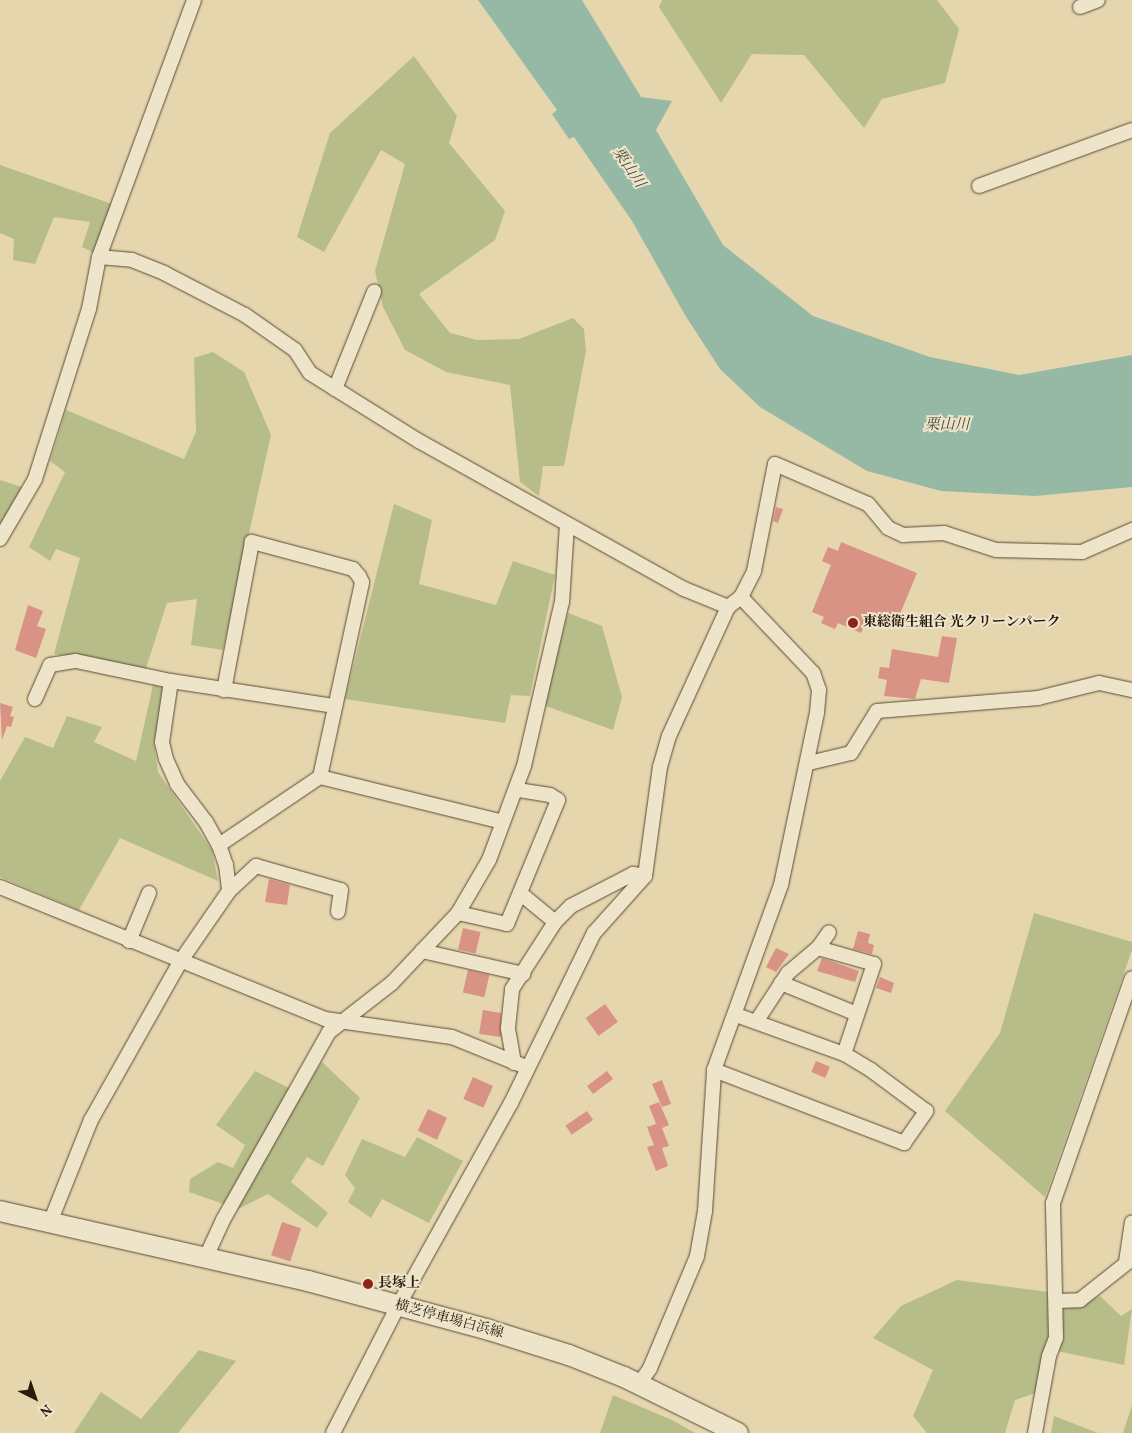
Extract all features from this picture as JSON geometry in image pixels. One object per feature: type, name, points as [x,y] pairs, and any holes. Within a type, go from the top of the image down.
[{"type":"main road","name":"横芝停車場白浜線","points":[[0,1211],[52,1220],[206,1257],[398,1306],[569,1355],[639,1384],[738,1433]]},
{"type":"street","points":[[0,539],[35,479],[89,309],[99,257],[194,0]]},
{"type":"street","points":[[1080,7],[1098,0]]},
{"type":"street","points":[[980,186],[1132,130]]},
{"type":"street","points":[[99,257],[132,260],[148,266],[245,316],[295,350],[310,373],[419,441],[490,478],[567,525],[684,589],[728,607]]},
{"type":"street","points":[[335,389],[374,292]]},
{"type":"street","points":[[333,1433],[398,1306],[511,1103],[520,1065],[594,933],[646,876],[660,767],[667,744],[680,710],[728,607],[741,597],[754,570],[775,464],[868,504],[888,528],[903,535],[944,533],[996,550],[1082,552],[1132,530]]},
{"type":"street","points":[[206,1257],[223,1220],[328,1032],[392,983],[422,951],[458,912],[489,860],[517,790],[562,602],[567,525]]},
{"type":"street","points":[[219,845],[320,777],[362,582],[353,569],[252,542],[224,690]]},
{"type":"street","points":[[639,1384],[650,1368],[697,1256],[702,1237],[714,1070],[736,1015],[782,885],[809,763],[819,690],[813,673],[741,597]]},
{"type":"street","points":[[35,699],[44,673],[50,665],[63,661],[76,661],[171,681],[335,706]]},
{"type":"street","points":[[171,681],[162,742],[166,759],[177,784],[206,822],[219,845],[226,865],[229,891]]},
{"type":"street","points":[[809,763],[850,753],[877,711],[1038,698],[1099,683],[1132,690]]},
{"type":"street","points":[[320,777],[503,822]]},
{"type":"street","points":[[458,912],[507,924],[558,800],[550,795],[517,790]]},
{"type":"street","points":[[52,1220],[91,1120],[180,962],[229,891],[256,866],[341,890],[338,912]]},
{"type":"street","points":[[520,1065],[508,1028],[509,1002],[512,989],[555,922],[571,906],[633,874],[646,876]]},
{"type":"street","points":[[0,887],[180,962],[341,1022],[452,1037],[520,1065]]},
{"type":"street","points":[[128,941],[149,893]]},
{"type":"street","points":[[520,893],[555,922]]},
{"type":"street","points":[[756,1022],[788,973],[818,948],[828,932]]},
{"type":"street","points":[[818,948],[874,964],[844,1054]]},
{"type":"street","points":[[422,951],[523,974]]},
{"type":"street","points":[[1035,1433],[1049,1356],[1056,1338],[1057,1301],[1052,1204],[1132,978]]},
{"type":"street","points":[[782,983],[857,1014]]},
{"type":"street","points":[[714,1070],[904,1143],[926,1111],[870,1070],[844,1054],[736,1015]]},
{"type":"street","points":[[1057,1301],[1080,1300],[1129,1261],[1132,1222]]},
{"type":"green space","points":[[662,0],[937,0],[959,29],[945,83],[882,99],[864,128],[804,55],[752,54],[721,103],[659,7]]},
{"type":"green space","points":[[414,56],[457,116],[449,143],[505,211],[495,240],[419,294],[450,333],[477,340],[519,339],[573,318],[584,329],[586,351],[564,466],[543,466],[539,496],[520,482],[510,385],[446,372],[405,350],[383,307],[375,271],[405,164],[381,150],[324,252],[297,237],[330,133]]},
{"type":"green space","points":[[0,165],[112,204],[94,253],[82,247],[90,222],[54,217],[35,264],[13,260],[14,239],[0,233]]},
{"type":"green space","points":[[213,352],[244,372],[271,435],[223,650],[191,645],[197,599],[167,603],[146,668],[54,654],[80,558],[56,549],[50,561],[29,547],[65,472],[50,461],[66,410],[184,459],[196,432],[194,358]]},
{"type":"green space","points":[[0,480],[22,487],[0,526]]},
{"type":"green space","points":[[394,504],[432,520],[419,584],[496,605],[513,561],[555,575],[530,696],[511,695],[505,723],[345,699]]},
{"type":"green space","points":[[568,613],[602,626],[622,697],[613,730],[543,705]]},
{"type":"green space","points":[[153,685],[165,688],[154,743],[158,772],[212,850],[218,881],[120,838],[79,910],[0,877],[0,781],[25,737],[53,748],[67,716],[102,727],[94,742],[136,761]]},
{"type":"green space","points":[[1034,913],[1132,942],[1132,950],[1045,1197],[945,1111],[1000,1033]]},
{"type":"green space","points":[[322,1062],[360,1098],[323,1166],[307,1157],[291,1182],[328,1213],[317,1228],[268,1194],[238,1209],[189,1192],[190,1179],[218,1162],[233,1168],[245,1145],[216,1125],[255,1071],[301,1094]]},
{"type":"green space","points":[[417,1137],[463,1161],[429,1223],[382,1199],[371,1218],[348,1202],[355,1188],[345,1175],[362,1139],[405,1157]]},
{"type":"green space","points":[[957,1280],[1049,1292],[1077,1306],[1100,1296],[1121,1316],[1132,1309],[1124,1365],[1052,1350],[1038,1392],[1015,1400],[1005,1433],[927,1433],[913,1416],[933,1370],[873,1338],[901,1306]]},
{"type":"green space","points":[[199,1350],[236,1361],[178,1433],[74,1433],[101,1392],[141,1419]]},
{"type":"green space","points":[[613,1395],[672,1420],[695,1433],[600,1433]]},
{"type":"green space","points":[[1132,1405],[1132,1433],[1123,1433]]},
{"type":"green space","points":[[1054,1416],[1098,1433],[1051,1433]]},
{"type":"water","name":"栗山川","points":[[478,0],[582,0],[641,97],[672,101],[656,130],[723,245],[813,316],[930,357],[1019,375],[1132,355],[1132,487],[1035,496],[941,491],[867,471],[760,407],[720,369],[685,315],[632,221],[574,137],[569,139],[552,114],[557,110]]},
{"type":"building","points":[[776,507],[783,509],[778,523],[773,521]]},
{"type":"building","points":[[841,542],[917,573],[896,624],[870,613],[861,633],[838,623],[835,629],[821,623],[824,617],[812,612],[831,565],[822,561],[828,547],[838,551]]},
{"type":"building","points":[[28,605],[43,611],[37,626],[46,629],[36,658],[15,650]]},
{"type":"building","points":[[942,636],[957,638],[949,683],[921,679],[915,699],[884,696],[887,680],[878,678],[880,667],[889,668],[892,649],[938,657]]},
{"type":"building","points":[[0,703],[13,707],[10,716],[14,717],[11,727],[7,726],[2,740]]},
{"type":"building","points":[[269,879],[290,885],[287,905],[265,902]]},
{"type":"building","points":[[463,928],[481,932],[476,953],[458,949]]},
{"type":"building","points":[[858,931],[870,934],[868,943],[874,945],[872,954],[853,949]]},
{"type":"building","points":[[776,948],[789,954],[776,972],[766,967]]},
{"type":"building","points":[[822,958],[859,971],[855,982],[817,971]]},
{"type":"building","points":[[468,970],[489,975],[484,997],[463,992]]},
{"type":"building","points":[[880,977],[894,983],[891,993],[876,988]]},
{"type":"building","points":[[605,1004],[618,1022],[599,1036],[586,1018]]},
{"type":"building","points":[[483,1010],[501,1013],[501,1037],[479,1034]]},
{"type":"building","points":[[816,1061],[830,1067],[825,1078],[811,1072]]},
{"type":"building","points":[[607,1071],[613,1079],[593,1094],[587,1086]]},
{"type":"building","points":[[473,1077],[493,1086],[483,1108],[463,1099]]},
{"type":"building","points":[[662,1080],[671,1104],[662,1107],[652,1084]]},
{"type":"building","points":[[659,1102],[669,1125],[662,1128],[669,1146],[662,1148],[668,1166],[656,1171],[647,1147],[654,1145],[647,1127],[656,1124],[649,1106]]},
{"type":"building","points":[[428,1109],[447,1118],[437,1140],[418,1131]]},
{"type":"building","points":[[587,1111],[593,1120],[572,1135],[565,1126]]},
{"type":"building","points":[[282,1222],[301,1228],[290,1261],[271,1255]]},
{"type":"place","name":"東総衛生組合 光クリーンパーク","points":[[853,623]]},
{"type":"place","name":"長塚上","points":[[368,1284]]}]
